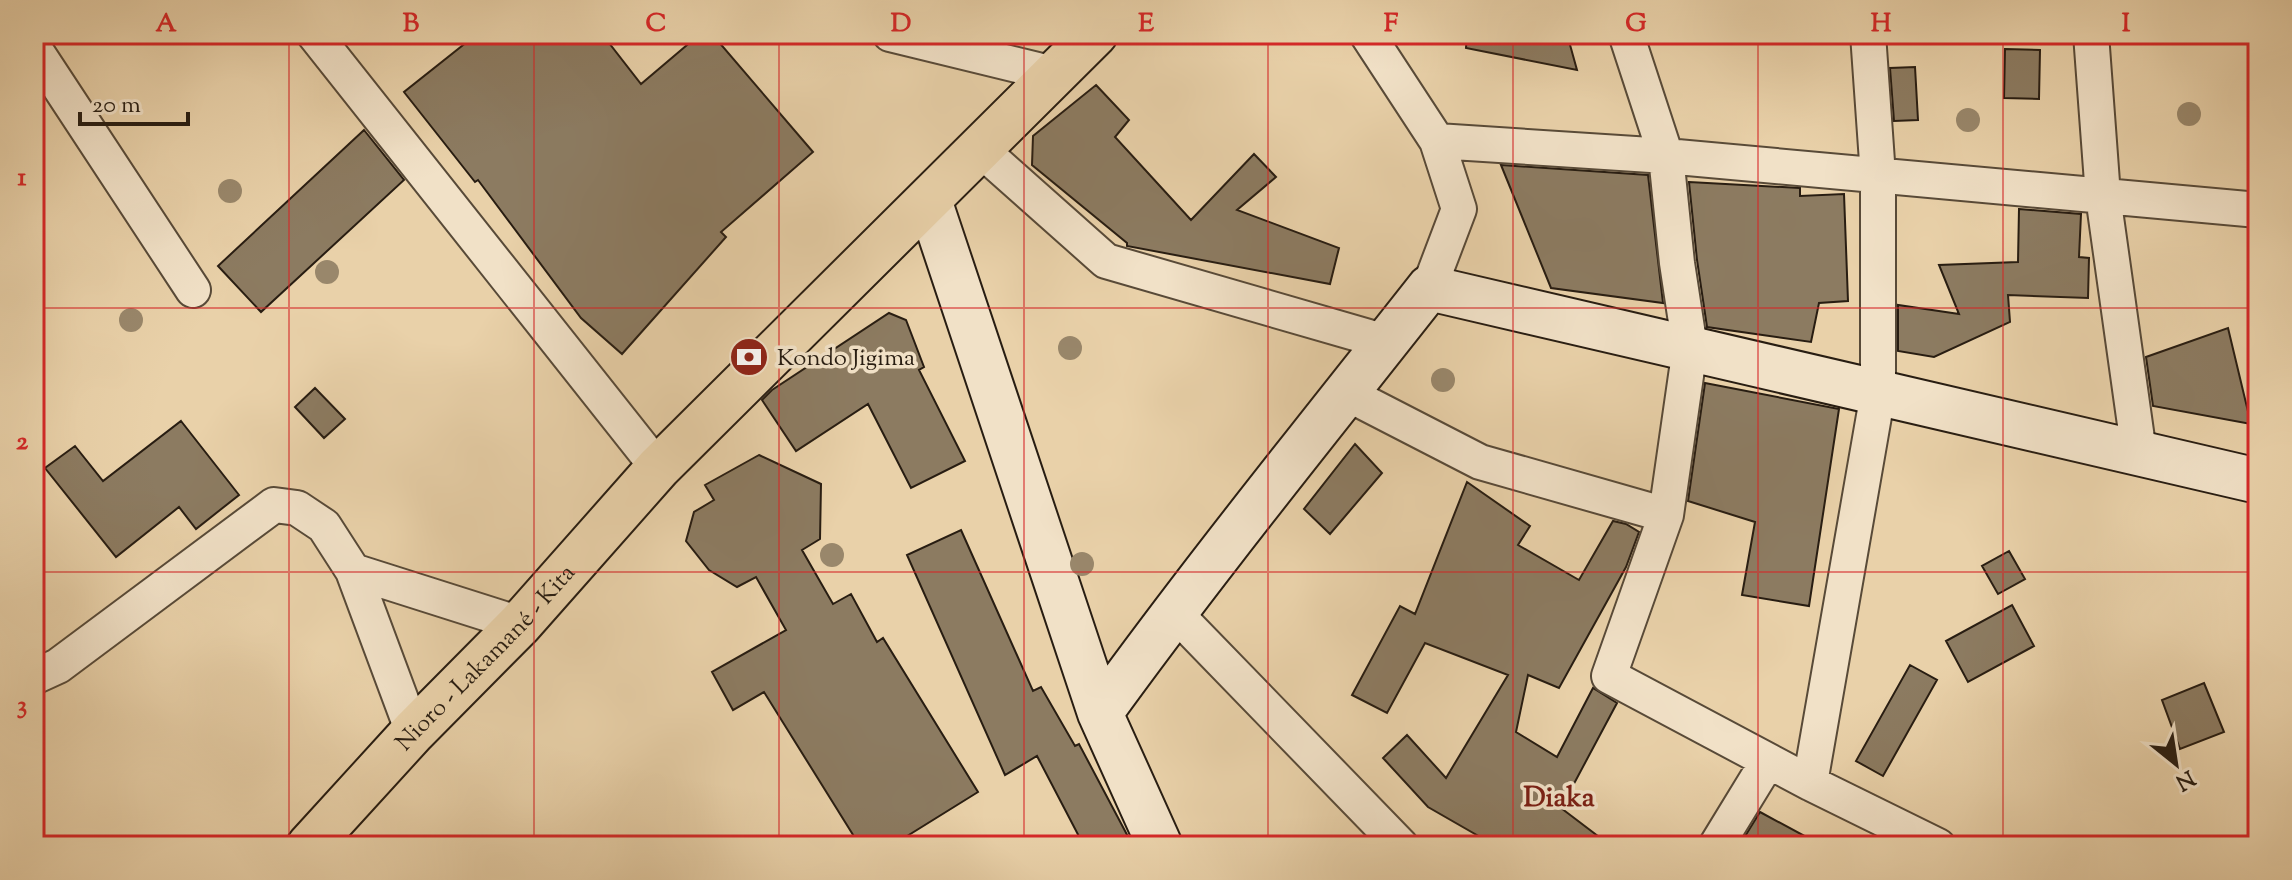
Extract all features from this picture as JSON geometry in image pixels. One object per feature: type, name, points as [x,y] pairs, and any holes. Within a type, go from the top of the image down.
[{"type":"main road","name":"Nioro - Lakamané - Kita","points":[[309,846],[413,732],[520,624],[658,468],[1095,34]]},
{"type":"street","points":[[314,34],[658,468]]},
{"type":"street","points":[[890,34],[1054,74]]},
{"type":"street","points":[[1100,713],[1344,392],[1429,288],[1459,209],[1437,141],[1367,34]]},
{"type":"street","points":[[1626,34],[1666,156],[1690,348],[1666,515],[1609,676],[1810,783],[1938,846]]},
{"type":"street","points":[[1810,783],[1878,393],[1878,176],[1868,34]]},
{"type":"street","points":[[2091,34],[2103,196],[2139,453]]},
{"type":"street","points":[[34,48],[193,290]]},
{"type":"street","points":[[1437,141],[1666,156],[2258,210]]},
{"type":"street","points":[[980,149],[1106,261],[1386,342]]},
{"type":"street","points":[[929,200],[1100,713],[1160,846]]},
{"type":"street","points":[[1429,288],[2258,481]]},
{"type":"street","points":[[1344,392],[1480,462],[1666,515]]},
{"type":"street","points":[[34,677],[58,666],[274,505],[297,508],[324,526],[353,571],[413,732]]},
{"type":"street","points":[[353,571],[520,624]]},
{"type":"street","points":[[1174,612],[1401,846]]},
{"type":"street","points":[[1716,846],[1768,761]]},
{"type":"building","points":[[477,34],[602,34],[641,84],[700,34],[712,34],[813,152],[721,232],[726,237],[622,354],[581,318],[478,180],[475,182],[404,92]]},
{"type":"building","points":[[1467,34],[1567,34],[1577,70],[1466,48]]},
{"type":"building","points":[[2005,49],[2040,50],[2039,99],[2004,98]]},
{"type":"building","points":[[1915,67],[1918,120],[1894,121],[1890,68]]},
{"type":"building","points":[[1096,85],[1129,120],[1115,137],[1191,220],[1254,154],[1276,177],[1237,210],[1339,248],[1330,284],[1127,246],[1032,165],[1033,136]]},
{"type":"building","points":[[364,130],[404,180],[261,312],[218,266]]},
{"type":"building","points":[[1501,165],[1648,175],[1663,303],[1551,288]]},
{"type":"building","points":[[1689,182],[1800,188],[1800,196],[1844,194],[1848,301],[1819,303],[1811,342],[1707,327]]},
{"type":"building","points":[[2019,209],[2081,214],[2079,257],[2089,258],[2088,298],[2008,295],[2010,322],[1934,357],[1898,351],[1898,305],[1959,314],[1939,265],[2018,262]]},
{"type":"building","points":[[889,313],[906,320],[924,367],[919,370],[965,461],[911,488],[868,404],[796,451],[762,400],[772,390]]},
{"type":"building","points":[[2228,328],[2251,424],[2153,406],[2146,357]]},
{"type":"building","points":[[1705,383],[1839,409],[1809,606],[1742,595],[1755,522],[1688,501]]},
{"type":"building","points":[[315,388],[345,419],[324,438],[295,407]]},
{"type":"building","points":[[181,421],[239,495],[196,529],[179,507],[116,557],[45,468],[75,446],[103,481]]},
{"type":"building","points":[[1355,444],[1382,473],[1330,534],[1304,509]]},
{"type":"building","points":[[759,455],[821,484],[820,539],[802,550],[833,604],[851,594],[877,642],[883,638],[978,792],[891,846],[860,846],[764,692],[733,710],[712,672],[786,630],[756,577],[737,587],[709,570],[686,541],[694,512],[714,500],[705,485]]},
{"type":"building","points":[[1467,482],[1530,526],[1518,545],[1579,580],[1613,521],[1639,532],[1626,567],[1559,688],[1528,675],[1516,732],[1557,757],[1593,688],[1617,703],[1561,808],[1611,846],[1496,846],[1428,807],[1383,758],[1407,735],[1446,778],[1508,675],[1425,643],[1387,713],[1352,695],[1400,606],[1415,614]]},
{"type":"building","points":[[961,530],[1033,691],[1041,687],[1075,746],[1079,744],[1133,846],[1084,846],[1037,756],[1005,775],[907,555]]},
{"type":"building","points":[[2009,551],[2025,579],[1998,594],[1982,566]]},
{"type":"building","points":[[2012,605],[2034,646],[1968,682],[1946,641]]},
{"type":"building","points":[[1910,665],[1937,680],[1883,776],[1856,761]]},
{"type":"building","points":[[2204,683],[2224,732],[2180,749],[2162,700]]},
{"type":"building","points":[[1760,812],[1823,846],[1739,846]]},
{"type":"place","name":"Kondo Jigima","points":[[749,357]]},
{"type":"district","name":"Diaka","points":[[1559,796]]}]
